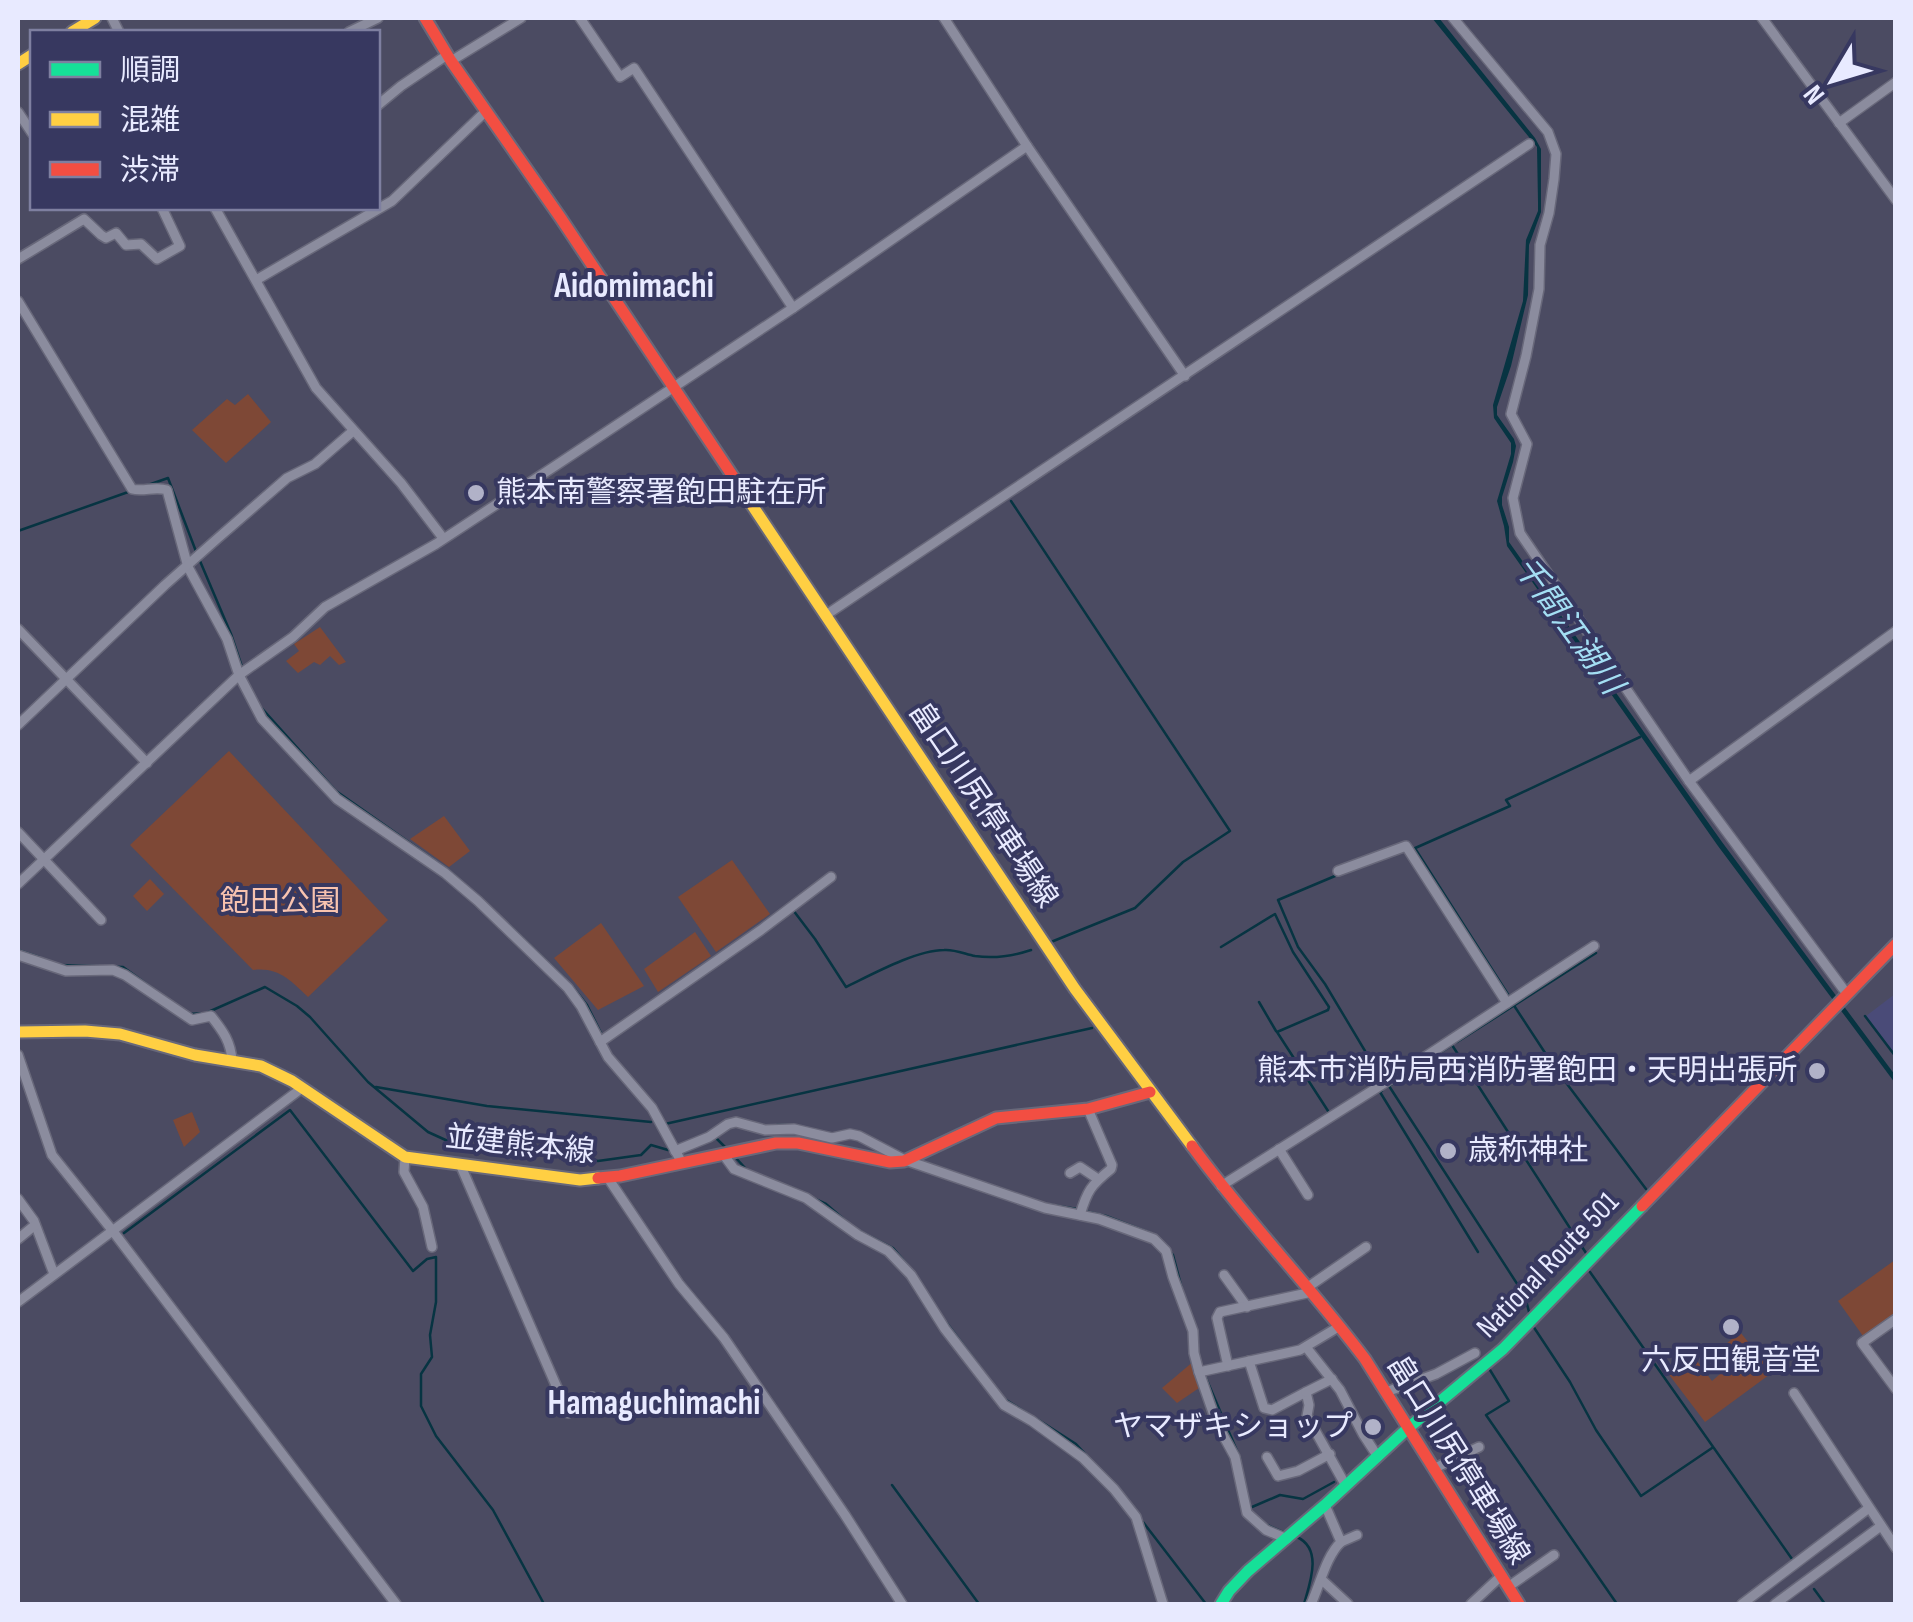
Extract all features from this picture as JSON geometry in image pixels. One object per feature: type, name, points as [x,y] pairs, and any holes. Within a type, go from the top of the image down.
[{"type":"main road","name":"畠口川尻停車場線","points":[[425,18],[1075,989],[1222,1186],[1340,1326],[1520,1604]]},
{"type":"main road","name":"National Route 501","points":[[1221,1604],[1237,1582],[1515,1337],[1896,944]]},
{"type":"main road","name":"並建熊本線","points":[[18,1032],[120,1034],[168,1049],[261,1066],[275,1071],[406,1157],[580,1180],[608,1178],[776,1143],[798,1143],[872,1160],[906,1160],[996,1118],[1088,1109],[1150,1092]]},
{"type":"street","points":[[353,30],[378,18]]},
{"type":"street","points":[[380,103],[401,86],[521,18]]},
{"type":"street","points":[[580,18],[620,77],[634,68],[793,308]]},
{"type":"street","points":[[944,18],[1184,376]]},
{"type":"street","points":[[1453,18],[1548,132],[1556,154],[1549,213],[1540,245],[1539,288],[1511,414],[1527,444],[1513,498],[1520,533],[1841,1000]]},
{"type":"street","points":[[1762,18],[1896,200]]},
{"type":"street","points":[[1839,123],[1896,82]]},
{"type":"street","points":[[380,208],[486,111]]},
{"type":"street","points":[[826,615],[1529,144]]},
{"type":"street","points":[[18,884],[240,675],[293,638],[324,606],[436,544],[793,308],[1027,146]]},
{"type":"street","points":[[81,210],[101,236],[116,233],[126,245],[140,244],[157,259],[180,246],[163,210]]},
{"type":"street","points":[[217,210],[316,388],[401,483],[443,538]]},
{"type":"street","points":[[256,280],[377,210]]},
{"type":"street","points":[[18,259],[84,219]]},
{"type":"street","points":[[18,301],[132,489],[168,490],[188,567],[227,638],[262,719],[336,799],[445,873],[568,988],[608,1057],[652,1108],[682,1163]]},
{"type":"street","points":[[18,725],[165,585],[288,478],[315,464],[353,431]]},
{"type":"street","points":[[18,629],[146,763]]},
{"type":"street","points":[[1689,780],[1896,631]]},
{"type":"street","points":[[18,832],[101,920]]},
{"type":"street","points":[[1338,871],[1406,846],[1507,1003]]},
{"type":"street","points":[[600,1042],[831,877]]},
{"type":"street","points":[[1222,1186],[1594,946]]},
{"type":"street","points":[[18,955],[66,971],[113,970],[126,975],[182,1016],[192,1020],[212,1016],[227,1038],[232,1061]]},
{"type":"street","points":[[18,1055],[48,1147],[396,1604]]},
{"type":"street","points":[[18,1302],[302,1088]]},
{"type":"street","points":[[1080,1215],[1087,1192],[1112,1165],[1088,1109]]},
{"type":"street","points":[[673,1148],[736,1122],[765,1130],[794,1128],[822,1137],[850,1134],[906,1160],[1045,1208],[1098,1218],[1154,1239],[1166,1251],[1218,1424],[1235,1457],[1247,1513],[1266,1530],[1287,1539]]},
{"type":"street","points":[[1279,1149],[1308,1195]]},
{"type":"street","points":[[722,1154],[734,1169],[806,1198],[896,1259],[1004,1405],[1083,1458],[1129,1506],[1136,1517],[1163,1604]]},
{"type":"street","points":[[406,1157],[404,1172],[423,1207],[432,1247]]},
{"type":"street","points":[[460,1164],[568,1413],[592,1397]]},
{"type":"street","points":[[1070,1174],[1080,1167],[1098,1180]]},
{"type":"street","points":[[608,1178],[679,1284],[724,1338],[902,1604]]},
{"type":"street","points":[[18,1199],[35,1225],[54,1274]]},
{"type":"street","points":[[18,1238],[35,1225]]},
{"type":"street","points":[[1228,1366],[1220,1312],[1310,1290],[1366,1248]]},
{"type":"street","points":[[1224,1275],[1247,1307]]},
{"type":"street","points":[[1896,1319],[1862,1343],[1896,1390]]},
{"type":"street","points":[[1202,1371],[1306,1347],[1340,1326]]},
{"type":"street","points":[[1306,1347],[1340,1390],[1378,1457]]},
{"type":"street","points":[[1386,1392],[1436,1374],[1475,1353]]},
{"type":"street","points":[[1249,1361],[1264,1408],[1272,1410],[1332,1379]]},
{"type":"street","points":[[1306,1392],[1307,1416],[1346,1486]]},
{"type":"street","points":[[1794,1393],[1896,1548]]},
{"type":"street","points":[[1433,1469],[1479,1447]]},
{"type":"street","points":[[1267,1457],[1278,1476],[1298,1471],[1330,1454]]},
{"type":"street","points":[[1325,1505],[1341,1542]]},
{"type":"street","points":[[1742,1604],[1870,1508]]},
{"type":"street","points":[[1774,1604],[1881,1526]]},
{"type":"street","points":[[1311,1604],[1337,1544],[1357,1535]]},
{"type":"street","points":[[1471,1604],[1554,1555]]},
{"type":"street","points":[[1322,1580],[1348,1604]]},
{"type":"shaded area","points":[[1895,994],[1895,1054],[1866,1016]]},
{"type":"green space","points":[[248,394],[271,422],[226,463],[192,430],[227,399],[235,405]]},
{"type":"green space","points":[[320,627],[346,662],[339,665],[330,656],[320,665],[314,662],[298,673],[286,661],[299,651],[294,644]]},
{"type":"green space","name":"飽田公園","points":[[229,751],[388,920],[308,997],[277,973],[253,970],[130,845]]},
{"type":"green space","points":[[444,816],[470,851],[449,867],[410,839]]},
{"type":"green space","points":[[732,860],[770,914],[716,952],[678,897]]},
{"type":"green space","points":[[150,879],[164,894],[147,911],[133,896]]},
{"type":"green space","points":[[601,923],[644,986],[598,1010],[554,958]]},
{"type":"green space","points":[[695,932],[711,956],[658,992],[644,969]]},
{"type":"green space","points":[[192,1112],[200,1132],[184,1147],[173,1120]]},
{"type":"green space","points":[[1895,1260],[1895,1313],[1863,1336],[1838,1301]]},
{"type":"green space","points":[[1740,1332],[1773,1372],[1705,1422],[1667,1372],[1691,1353],[1712,1381],[1727,1368],[1718,1351]]},
{"type":"green space","points":[[1194,1361],[1202,1386],[1177,1403],[1162,1388]]},
{"type":"water","name":"千間江湖川","points":[[1432,18],[1439,18],[1541,149],[1541,212],[1529,245],[1528,295],[1497,407],[1497,415],[1516,446],[1502,497],[1509,542],[1722,842],[1895,1075],[1895,1083],[1718,846],[1507,546],[1497,501],[1511,443],[1494,418],[1493,405],[1523,301],[1526,240],[1538,211],[1537,147]]},
{"type":"waterway","points":[[148,485],[168,478],[197,554]]},
{"type":"waterway","points":[[18,531],[131,491]]},
{"type":"waterway","points":[[1011,501],[1230,831],[1183,862],[1135,908],[1051,942]]},
{"type":"waterway","points":[[200,561],[243,670]]},
{"type":"waterway","points":[[258,704],[336,791],[447,869],[477,895]]},
{"type":"waterway","points":[[1413,849],[1510,806],[1506,800],[1640,737]]},
{"type":"waterway","points":[[1416,850],[1509,996]]},
{"type":"waterway","points":[[1335,876],[1278,900],[1298,947],[1383,1081]]},
{"type":"waterway","points":[[793,910],[846,987],[933,951],[990,957],[1031,950]]},
{"type":"waterway","points":[[1221,947],[1275,914],[1293,952],[1329,1007],[1277,1032],[1330,1114]]},
{"type":"waterway","points":[[508,924],[564,978]]},
{"type":"waterway","points":[[18,950],[39,957]]},
{"type":"waterway","points":[[1457,1042],[1596,953]]},
{"type":"waterway","points":[[60,965],[123,967],[155,990]]},
{"type":"waterway","points":[[190,1014],[206,1013],[265,987],[310,1017],[368,1082],[428,1132],[461,1147],[526,1152],[568,1142],[598,1161],[641,1155],[651,1145],[672,1148]]},
{"type":"waterway","points":[[573,987],[602,1035]]},
{"type":"waterway","points":[[1259,1002],[1276,1031]]},
{"type":"waterway","points":[[1513,1004],[1555,1068],[1646,1189]]},
{"type":"waterway","points":[[1865,1016],[1896,1057]]},
{"type":"waterway","points":[[665,1124],[1092,1028]]},
{"type":"waterway","points":[[1389,1086],[1452,1045],[1586,1253]]},
{"type":"waterway","points":[[1389,1086],[1525,1296],[1529,1312]]},
{"type":"waterway","points":[[376,1087],[487,1106],[651,1122]]},
{"type":"waterway","points":[[1382,1091],[1478,1252]]},
{"type":"waterway","points":[[124,1233],[290,1110],[413,1271],[436,1257],[432,1357],[421,1374],[421,1406],[436,1436],[493,1510],[544,1604]]},
{"type":"waterway","points":[[777,1125],[794,1125]]},
{"type":"waterway","points":[[714,1136],[726,1148]]},
{"type":"waterway","points":[[735,1157],[747,1170]]},
{"type":"waterway","points":[[782,1184],[797,1190]]},
{"type":"waterway","points":[[813,1198],[847,1222]]},
{"type":"waterway","points":[[1046,1204],[1077,1209]]},
{"type":"waterway","points":[[1085,1211],[1153,1234]]},
{"type":"waterway","points":[[858,1230],[893,1248],[911,1269]]},
{"type":"waterway","points":[[1169,1250],[1182,1289]]},
{"type":"waterway","points":[[1590,1272],[1792,1559]]},
{"type":"waterway","points":[[946,1322],[983,1371]]},
{"type":"waterway","points":[[1533,1326],[1641,1496],[1712,1448]]},
{"type":"waterway","points":[[1490,1370],[1509,1401],[1486,1415],[1617,1604]]},
{"type":"waterway","points":[[1206,1378],[1240,1458]]},
{"type":"waterway","points":[[1003,1398],[1030,1415]]},
{"type":"waterway","points":[[1037,1419],[1076,1444],[1127,1499]]},
{"type":"waterway","points":[[1252,1507],[1280,1495],[1303,1499],[1334,1482]]},
{"type":"waterway","points":[[892,1485],[979,1604]]},
{"type":"waterway","points":[[1143,1522],[1206,1604]]},
{"type":"waterway","points":[[1265,1524],[1285,1533]]},
{"type":"waterway","points":[[1297,1537],[1305,1542],[1312,1558],[1304,1604]]},
{"type":"waterway","points":[[1814,1589],[1825,1604]]},
{"type":"traffic: fast","points":[[1221,1604],[1248,1571],[1503,1349],[1642,1206]]},
{"type":"traffic: slow","points":[[75,30],[95,18]]},
{"type":"traffic: slow","points":[[18,64],[30,56]]},
{"type":"traffic: slow","points":[[750,502],[1075,989],[1192,1146]]},
{"type":"traffic: slow","points":[[18,1032],[120,1034],[195,1055],[261,1066],[292,1081],[405,1157],[580,1180],[598,1178]]},
{"type":"traffic: jam","points":[[425,18],[750,502]]},
{"type":"traffic: jam","points":[[1642,1206],[1896,944]]},
{"type":"traffic: jam","points":[[598,1178],[776,1143],[798,1143],[890,1162],[904,1161],[996,1118],[1088,1109],[1150,1092]]},
{"type":"traffic: jam","points":[[1192,1146],[1365,1359],[1519,1604]]},
{"type":"place","name":"熊本南警察署飽田駐在所","points":[[476,493]]},
{"type":"place","name":"熊本市消防局西消防署飽田・天明出張所","points":[[1817,1071]]},
{"type":"place","name":"歳称神社","points":[[1448,1151]]},
{"type":"place","name":"六反田観音堂","points":[[1731,1327]]},
{"type":"place","name":"ヤマザキショップ","points":[[1373,1427]]},
{"type":"district","name":"Aidomimachi","points":[[634,286]]},
{"type":"district","name":"Hamaguchimachi","points":[[654,1403]]}]
